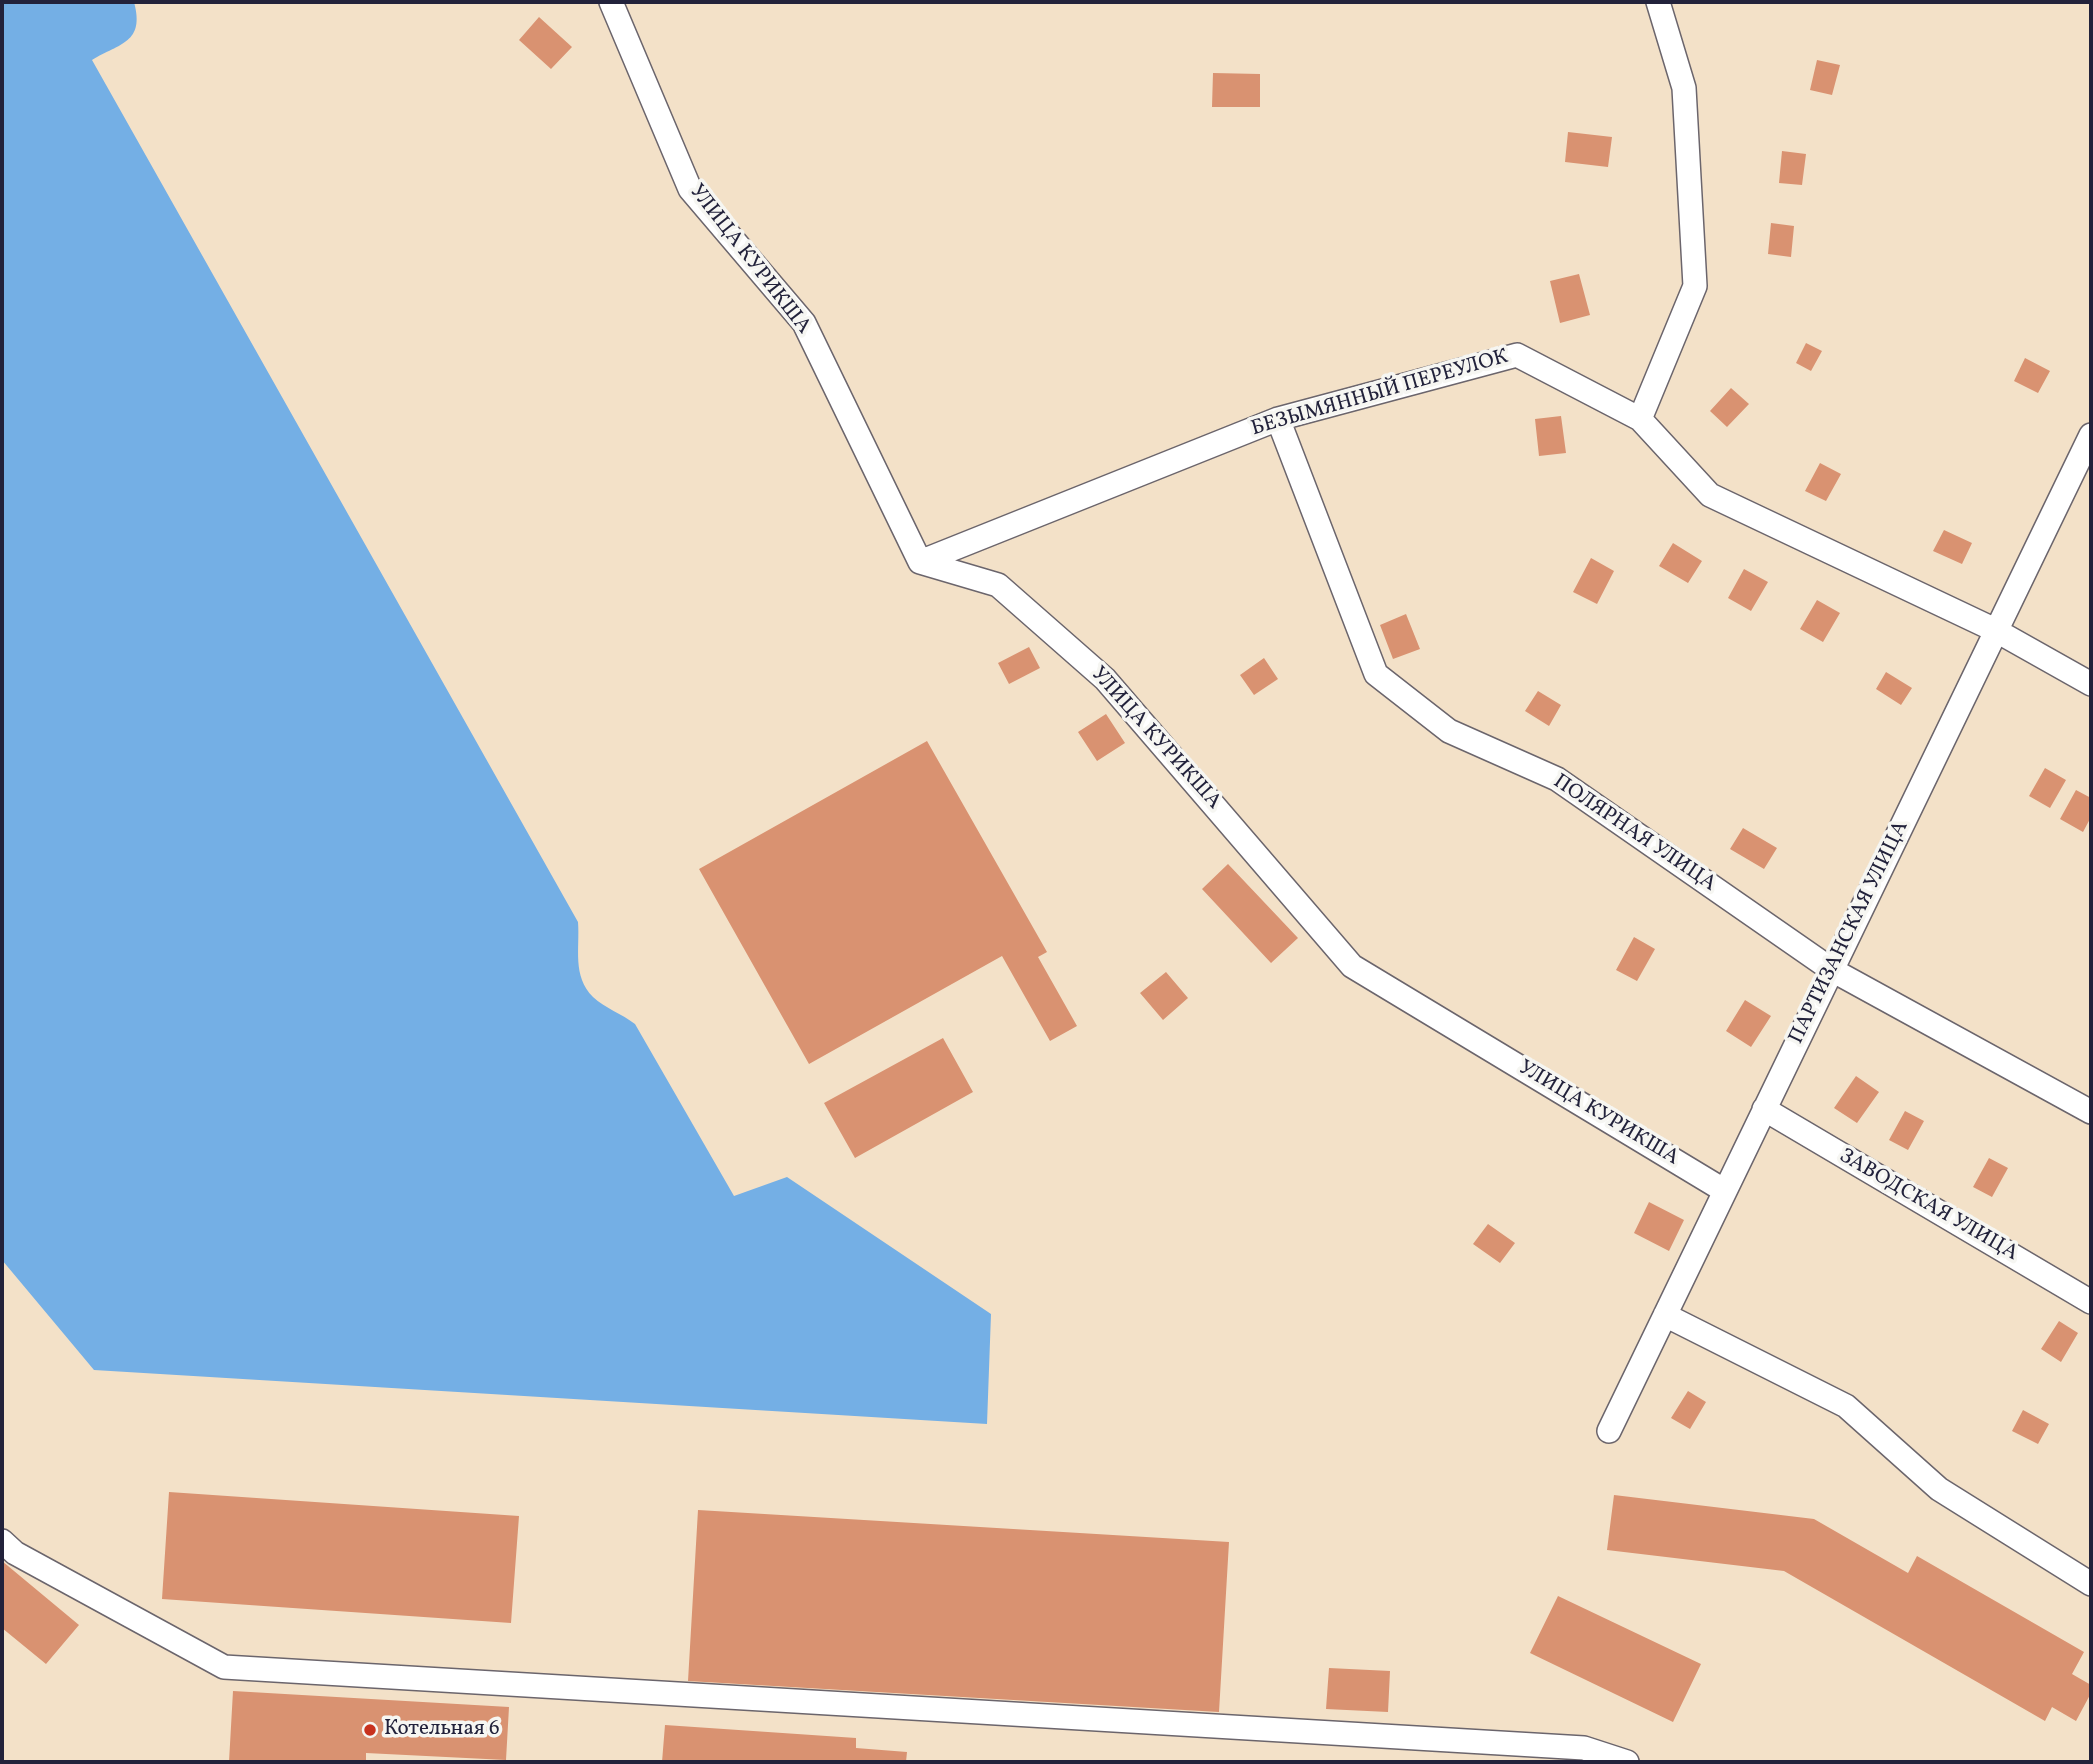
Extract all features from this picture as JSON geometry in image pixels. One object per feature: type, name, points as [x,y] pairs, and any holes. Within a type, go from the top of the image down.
[{"type":"street","name":"УЛИЦА КУРИКША","points":[[611,2],[690,189],[804,324],[920,562],[998,585],[1105,679],[1352,966],[1725,1191]]},
{"type":"street","points":[[1640,419],[1695,286],[1684,88],[1658,2]]},
{"type":"street","name":"БЕЗЫМЯННЫЙ ПЕРЕУЛОК","points":[[920,562],[1278,419],[1517,355],[1640,419],[1710,495],[1995,630],[2091,684]]},
{"type":"street","name":"ПОЛЯРНАЯ УЛИЦА","points":[[1278,419],[1376,674],[1449,731],[1557,779],[1832,970],[2091,1112]]},
{"type":"street","name":"ПАРТИЗАНСКАЯ УЛИЦА","points":[[1609,1431],[2091,435]]},
{"type":"street","name":"ЗАВОДСКАЯ УЛИЦА","points":[[1764,1110],[2091,1302]]},
{"type":"street","points":[[1665,1315],[1846,1406],[1940,1489],[2091,1584]]},
{"type":"street","points":[[2,1541],[15,1553],[224,1667],[1584,1748],[1627,1762]]},
{"type":"water","points":[[2,2],[134,2],[137,16],[133,34],[128,40],[92,60],[578,922],[578,961],[586,989],[598,1001],[635,1024],[734,1196],[787,1177],[991,1314],[987,1424],[94,1370],[2,1260]]},
{"type":"building","points":[[539,17],[572,47],[551,69],[519,40]]},
{"type":"building","points":[[1817,60],[1840,65],[1832,95],[1810,90]]},
{"type":"building","points":[[1213,73],[1260,74],[1260,107],[1212,107]]},
{"type":"building","points":[[1568,132],[1612,137],[1608,167],[1565,162]]},
{"type":"building","points":[[1782,151],[1806,154],[1802,185],[1779,183]]},
{"type":"building","points":[[1771,223],[1794,226],[1791,257],[1768,254]]},
{"type":"building","points":[[1579,274],[1590,315],[1560,323],[1550,281]]},
{"type":"building","points":[[1806,343],[1822,351],[1811,371],[1796,363]]},
{"type":"building","points":[[2025,358],[2050,371],[2038,393],[2014,381]]},
{"type":"building","points":[[1731,388],[1749,404],[1727,427],[1710,411]]},
{"type":"building","points":[[1561,416],[1566,453],[1539,456],[1535,419]]},
{"type":"building","points":[[1820,463],[1841,474],[1826,501],[1805,491]]},
{"type":"building","points":[[1944,530],[1972,543],[1962,564],[1933,551]]},
{"type":"building","points":[[1673,543],[1702,561],[1688,583],[1659,566]]},
{"type":"building","points":[[1591,558],[1614,571],[1597,604],[1573,592]]},
{"type":"building","points":[[1744,569],[1768,582],[1751,611],[1728,598]]},
{"type":"building","points":[[1817,600],[1840,613],[1823,642],[1800,629]]},
{"type":"building","points":[[1406,614],[1420,649],[1393,659],[1380,625]]},
{"type":"building","points":[[1029,647],[1040,668],[1009,684],[998,663]]},
{"type":"building","points":[[1264,658],[1278,679],[1254,695],[1240,675]]},
{"type":"building","points":[[1886,672],[1912,688],[1901,705],[1876,689]]},
{"type":"building","points":[[1538,691],[1561,705],[1549,726],[1525,711]]},
{"type":"building","points":[[1106,714],[1125,743],[1097,761],[1078,732]]},
{"type":"building","points":[[927,741],[1047,952],[1038,957],[1077,1026],[1050,1041],[1002,956],[809,1064],[699,869]]},
{"type":"building","points":[[2045,768],[2066,780],[2050,808],[2029,796]]},
{"type":"building","points":[[2076,790],[2091,798],[2091,817],[2083,832],[2060,819]]},
{"type":"building","points":[[1743,828],[1777,848],[1764,869],[1730,849]]},
{"type":"building","points":[[1228,864],[1298,938],[1271,963],[1202,889]]},
{"type":"building","points":[[1634,937],[1655,949],[1637,981],[1616,970]]},
{"type":"building","points":[[1166,972],[1188,998],[1163,1020],[1140,993]]},
{"type":"building","points":[[1745,1000],[1771,1016],[1751,1047],[1726,1031]]},
{"type":"building","points":[[943,1038],[973,1092],[855,1158],[824,1103]]},
{"type":"building","points":[[1856,1076],[1879,1092],[1857,1123],[1834,1108]]},
{"type":"building","points":[[1905,1111],[1924,1121],[1908,1150],[1889,1140]]},
{"type":"building","points":[[1989,1158],[2008,1168],[1992,1197],[1973,1187]]},
{"type":"building","points":[[1649,1202],[1684,1220],[1669,1251],[1634,1233]]},
{"type":"building","points":[[1488,1224],[1515,1243],[1500,1263],[1473,1244]]},
{"type":"building","points":[[2059,1321],[2078,1333],[2061,1362],[2041,1349]]},
{"type":"building","points":[[1688,1391],[1706,1402],[1690,1429],[1671,1418]]},
{"type":"building","points":[[2023,1410],[2049,1424],[2038,1444],[2012,1431]]},
{"type":"building","points":[[169,1492],[519,1516],[511,1623],[162,1599]]},
{"type":"building","points":[[1614,1495],[1814,1519],[1908,1573],[1917,1556],[2084,1652],[2072,1674],[2091,1685],[2091,1693],[2076,1721],[2052,1707],[2045,1721],[1784,1571],[1607,1550]]},
{"type":"building","points":[[698,1510],[1229,1542],[1219,1712],[688,1681]]},
{"type":"building","points":[[2,1561],[79,1625],[46,1664],[2,1628]]},
{"type":"building","points":[[1558,1596],[1701,1664],[1673,1722],[1530,1653]]},
{"type":"building","points":[[1329,1668],[1390,1671],[1388,1712],[1326,1709]]},
{"type":"building","name":"Котельная 6","points":[[233,1691],[509,1707],[506,1760],[366,1753],[366,1762],[229,1762]]},
{"type":"building","points":[[665,1725],[856,1738],[856,1748],[907,1752],[906,1762],[662,1762]]},
{"type":"place","name":"Котельная 6","points":[[370,1730]]}]
